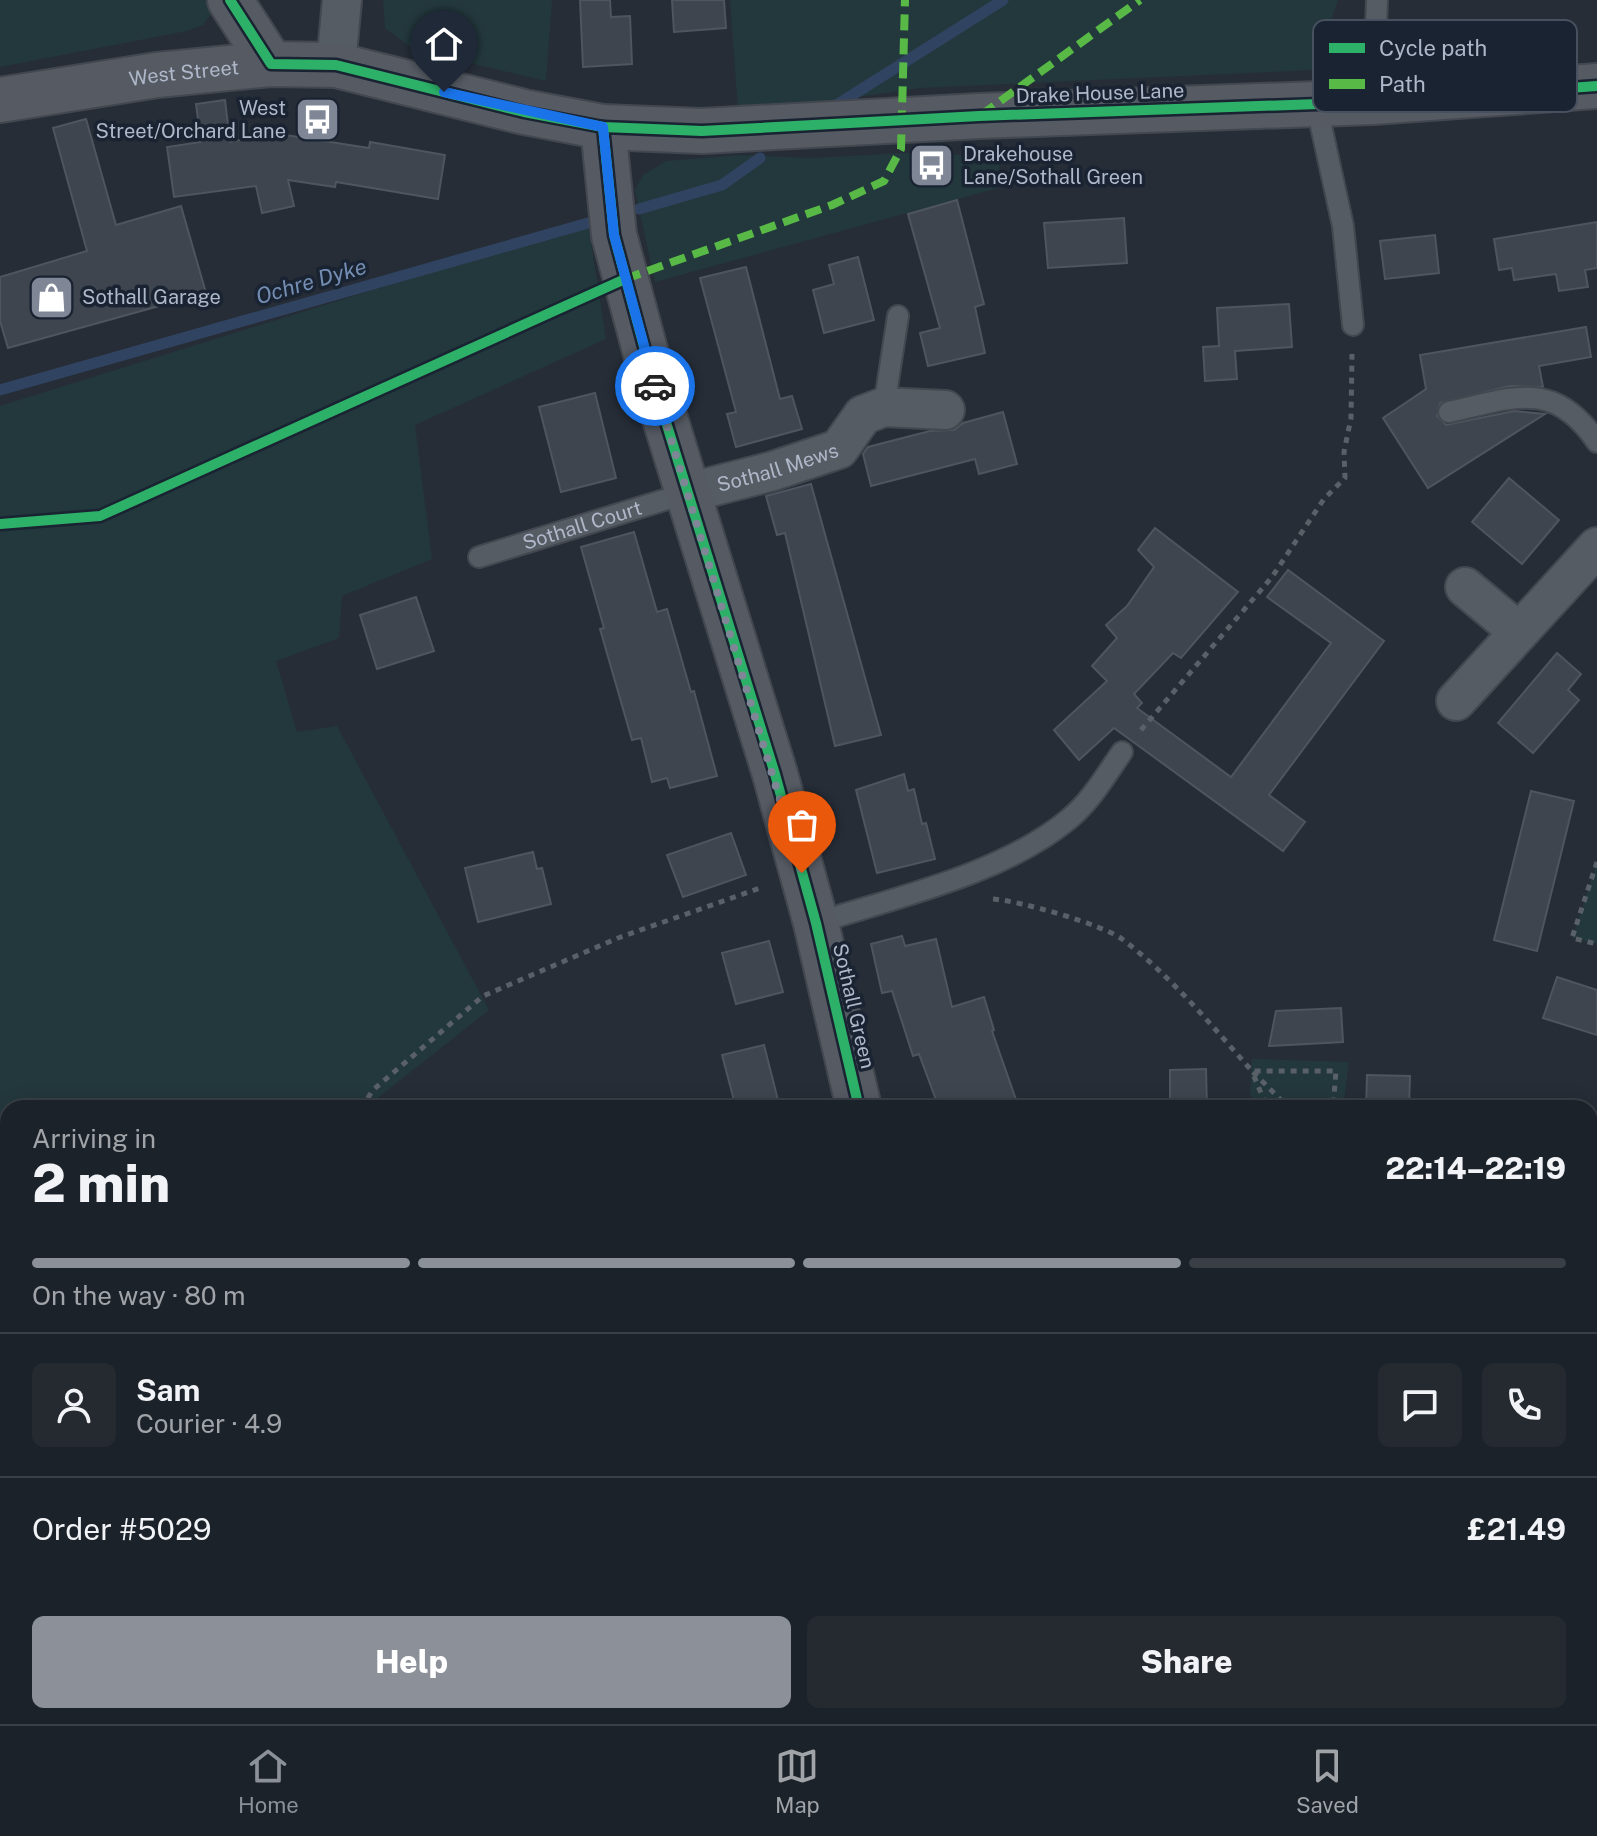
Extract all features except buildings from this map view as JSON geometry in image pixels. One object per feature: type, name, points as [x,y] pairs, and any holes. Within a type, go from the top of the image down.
[{"type":"street","points":[[230,0],[271,64]]},
{"type":"street","points":[[336,65],[342,0]]},
{"type":"street","name":"West Street","points":[[0,100],[157,75],[271,64],[336,65],[524,112],[603,127]]},
{"type":"street","name":"Drake House Lane","points":[[1577,87],[1597,86]]},
{"type":"street","name":"Drake House Lane","points":[[603,127],[702,131],[1313,103]]},
{"type":"street","name":"Sothall Green","points":[[603,127],[614,235],[687,493],[802,873],[857,1100]]},
{"type":"street","points":[[884,407],[945,410]]},
{"type":"street","name":"Sothall Mews","points":[[687,493],[773,471],[839,449],[863,415],[884,407]]},
{"type":"street","points":[[1456,701],[1597,547]]},
{"type":"street","points":[[1465,587],[1519,632]]},
{"type":"lane","points":[[1376,20],[1377,0]]},
{"type":"lane","points":[[1318,112],[1343,226],[1353,325]]},
{"type":"lane","points":[[884,407],[898,316]]},
{"type":"lane","points":[[1449,412],[1523,395],[1534,397],[1556,402],[1597,442]]},
{"type":"lane","name":"Sothall Court","points":[[479,557],[687,493]]},
{"type":"lane","points":[[816,923],[1008,857],[1069,820],[1090,798],[1122,752]]},
{"type":"path","points":[[1122,752],[1272,577],[1324,499],[1345,478],[1344,452],[1351,418],[1353,325]]},
{"type":"path","points":[[1597,862],[1572,938],[1597,944]]},
{"type":"path","points":[[366,1100],[373,1090],[483,996],[618,938],[802,873]]},
{"type":"path","points":[[983,901],[995,898],[1041,909],[1119,937],[1165,977],[1281,1100]]},
{"type":"path","points":[[1252,1071],[1264,1100]]},
{"type":"path","points":[[1252,1071],[1336,1071],[1334,1100]]},
{"type":"green space","points":[[0,0],[210,0],[212,13],[203,25],[187,31],[0,67]]},
{"type":"green space","points":[[383,0],[552,0],[546,81],[414,50],[385,28]]},
{"type":"green space","points":[[730,0],[1338,0],[1331,20],[1313,20],[1313,70],[920,88],[801,105],[738,110]]},
{"type":"green space","points":[[906,153],[1000,156],[998,188],[655,282],[635,190],[643,175],[666,161],[741,155],[810,158]]},
{"type":"green space","points":[[588,223],[606,339],[415,425],[432,559],[342,596],[339,638],[276,661],[297,732],[337,726],[489,1010],[375,1100],[0,1100],[0,406]]},
{"type":"green space","points":[[1597,862],[1597,944],[1572,938]]},
{"type":"green space","points":[[1252,1059],[1349,1062],[1344,1100],[1253,1100],[1250,1094]]},
{"type":"waterway","name":"Ochre Dyke","points":[[835,106],[1003,0]]},
{"type":"waterway","name":"Ochre Dyke","points":[[639,209],[722,185],[760,158]]},
{"type":"waterway","name":"Ochre Dyke","points":[[0,390],[588,223]]},
{"type":"marked path","points":[[625,279],[832,205],[884,181],[901,149],[905,0]]},
{"type":"marked path","points":[[981,115],[1140,0]]},
{"type":"cycle path","points":[[230,0],[271,64],[336,65],[524,112],[603,127],[702,131],[979,116],[1313,104]]},
{"type":"cycle path","points":[[1577,87],[1597,86]]},
{"type":"cycle path","points":[[603,127],[614,235],[653,380],[775,774],[816,923],[857,1100]]},
{"type":"cycle path","points":[[0,524],[100,516],[625,279]]},
{"type":"way so far","points":[[655,386],[775,774],[802,873]]},
{"type":"place","name":"West Street/Orchard Lane","points":[[317,120]]},
{"type":"place","name":"Drakehouse Lane/Sothall Green","points":[[932,166]]},
{"type":"place","name":"Sothall Garage","points":[[51,297]]},
{"type":"route","points":[[444,92],[603,127],[614,235],[655,386]]}]
